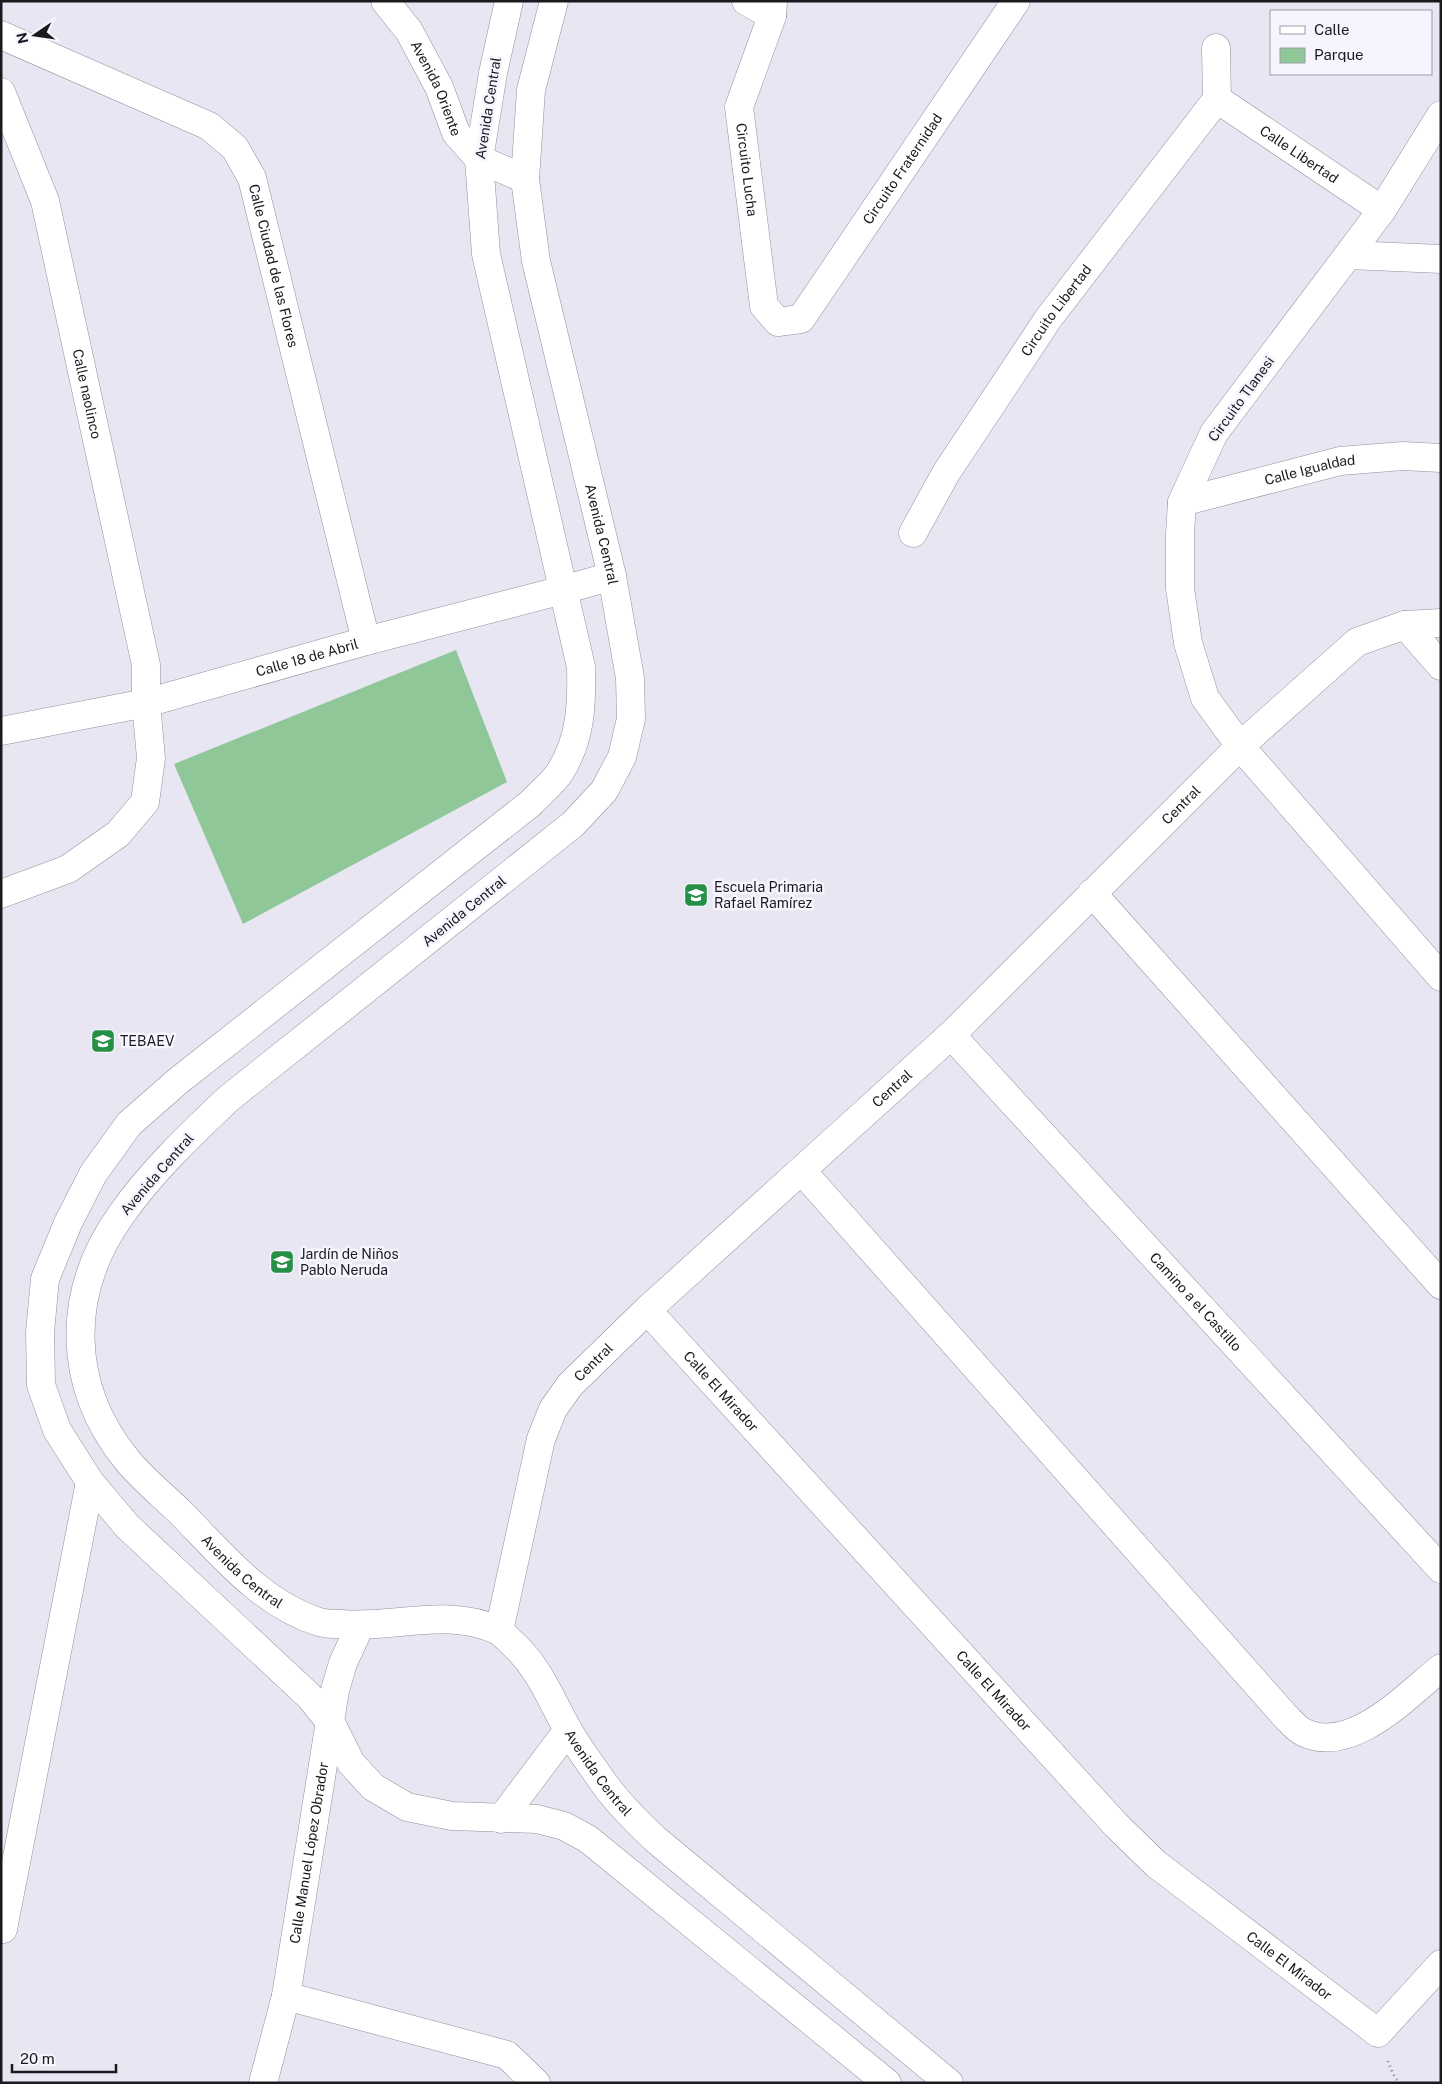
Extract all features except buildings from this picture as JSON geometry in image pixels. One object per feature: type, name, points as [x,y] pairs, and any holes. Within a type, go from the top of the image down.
[{"type":"street","name":"Avenida Oriente","points":[[385,1],[409,30],[439,86],[456,133],[478,159],[525,179]]},
{"type":"street","name":"Avenida Central","points":[[509,1],[493,73],[478,159],[486,254],[581,667],[582,706],[574,743],[560,773],[531,803],[178,1081],[130,1124],[89,1182],[68,1223],[45,1279],[40,1332],[41,1385],[57,1430],[90,1482],[127,1526],[309,1696],[331,1723],[351,1763],[373,1787],[407,1807],[452,1816],[537,1819],[564,1826],[588,1839],[887,2083]]},
{"type":"street","name":"Avenida Central","points":[[554,1],[531,90],[525,179],[536,261],[612,576],[630,678],[631,719],[622,757],[604,791],[573,824],[228,1099],[189,1136],[150,1179],[120,1216],[96,1259],[83,1299],[79,1340],[86,1381],[103,1422],[127,1460],[249,1582],[285,1608],[321,1622],[360,1626],[436,1618],[470,1622],[499,1631],[525,1654],[546,1685],[568,1730],[598,1776],[624,1809],[656,1839],[949,2083]]},
{"type":"street","points":[[746,1],[773,9],[794,1]]},
{"type":"street","name":"Circuito Fraternidad","points":[[778,322],[802,319],[1016,1]]},
{"type":"street","name":"Circuito Lucha","points":[[773,9],[738,107],[764,306],[778,322]]},
{"type":"street","name":"Calle Ciudad de las Flores","points":[[1,35],[209,126],[235,148],[252,178],[366,641]]},
{"type":"street","points":[[1216,48],[1217,99]]},
{"type":"street","name":"Calle naolinco","points":[[1,92],[45,201],[146,665],[146,703],[151,758],[145,802],[118,834],[68,869],[1,894]]},
{"type":"street","name":"Calle Libertad","points":[[1217,99],[1382,210]]},
{"type":"street","name":"Circuito Libertad","points":[[913,533],[951,465],[1048,319],[1217,99]]},
{"type":"street","name":"Circuito Tlanesi","points":[[1441,115],[1382,210],[1214,433],[1182,502],[1180,588],[1188,643],[1205,698],[1240,746],[1441,977]]},
{"type":"street","points":[[1349,255],[1441,259]]},
{"type":"street","name":"Calle Igualdad","points":[[1182,502],[1340,461],[1403,456],[1441,458]]},
{"type":"street","name":"Calle 18 de Abril","points":[[1,732],[146,703],[366,641],[612,576]]},
{"type":"street","name":"Central","points":[[499,1631],[541,1439],[552,1409],[570,1385],[646,1310],[951,1035],[1240,746],[1358,642],[1405,625],[1441,623]]},
{"type":"street","points":[[1405,625],[1441,666]]},
{"type":"street","points":[[1092,893],[1441,1285]]},
{"type":"street","name":"Camino a el Castillo","points":[[951,1035],[1441,1569]]},
{"type":"street","points":[[802,1171],[1259,1687],[1302,1732],[1320,1738],[1342,1737],[1368,1727],[1441,1668]]},
{"type":"street","name":"Calle El Mirador","points":[[646,1310],[1116,1825],[1156,1864],[1378,2033],[1441,1964]]},
{"type":"street","points":[[2,1929],[90,1482]]},
{"type":"street","name":"Calle Manuel López Obrador","points":[[262,2083],[286,1996],[335,1690],[343,1662],[360,1626]]},
{"type":"street","points":[[502,1819],[568,1730]]},
{"type":"street","points":[[286,1996],[507,2055],[536,2083]]},
{"type":"green space","points":[[456,650],[507,782],[243,924],[174,764]]},
{"type":"place","name":"Escuela Primaria Rafael Ramírez","points":[[696,895]]},
{"type":"place","name":"TEBAEV","points":[[103,1041]]},
{"type":"place","name":"Jardín de Niños Pablo Neruda","points":[[282,1262]]}]
